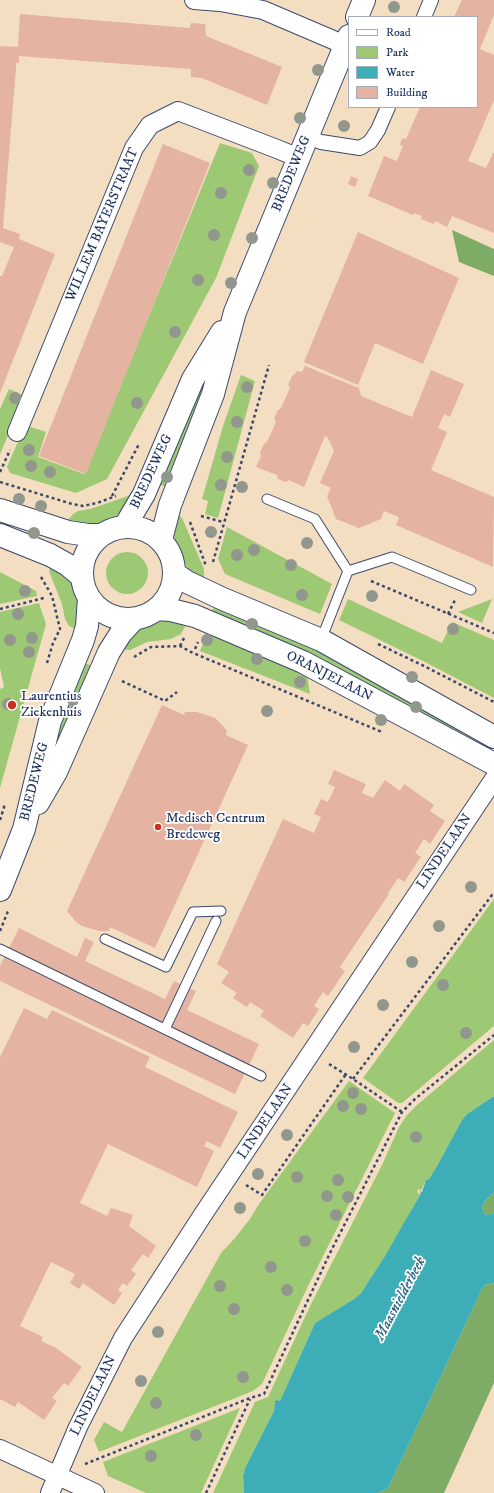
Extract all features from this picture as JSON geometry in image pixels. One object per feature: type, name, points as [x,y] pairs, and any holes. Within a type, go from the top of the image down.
[{"type":"street","points":[[194,0],[220,2],[264,10],[347,41]]},
{"type":"street","points":[[357,16],[364,0]]},
{"type":"street","points":[[424,16],[431,0]]},
{"type":"street","name":"BREDEWEG","points":[[161,540],[170,504],[213,394],[235,312],[347,41]]},
{"type":"street","points":[[308,136],[321,142],[360,148],[370,142],[378,130],[388,108]]},
{"type":"street","name":"WILLEM BAYERSTRAAT","points":[[18,432],[134,148],[150,125],[178,111],[299,158]]},
{"type":"street","name":"BREDEWEG","points":[[125,526],[144,494],[193,379],[235,312]]},
{"type":"street","points":[[0,510],[68,532],[101,535]]},
{"type":"street","points":[[125,526],[145,529],[161,540],[173,561],[174,573],[172,587],[166,599],[157,609],[146,616],[134,619],[126,619],[109,615],[101,611],[88,598],[83,588],[81,576],[82,564],[92,543],[108,530],[125,526]]},
{"type":"street","points":[[0,535],[50,555],[68,565],[81,576]]},
{"type":"street","name":"ORANJELAAN","points":[[174,573],[187,582],[223,599],[321,640],[494,737]]},
{"type":"street","name":"BREDEWEG","points":[[0,890],[24,828],[50,721],[83,640],[87,626],[88,598]]},
{"type":"street","name":"ORANJELAAN","points":[[157,609],[171,610],[195,616],[303,662],[493,776]]},
{"type":"street","name":"BREDEWEG","points":[[24,828],[56,772],[109,652],[121,633],[134,619]]},
{"type":"street","name":"LINDELAAN","points":[[50,1493],[78,1427],[123,1338],[493,776]]},
{"type":"street","points":[[0,1449],[95,1493]]},
{"type":"lane","points":[[267,499],[315,519],[348,571]]},
{"type":"lane","points":[[348,571],[392,557],[471,590]]},
{"type":"lane","points":[[321,640],[348,571]]},
{"type":"lane","points":[[105,940],[166,967],[193,912],[221,910]]},
{"type":"lane","points":[[165,1029],[216,921]]},
{"type":"lane","points":[[0,949],[261,1076]]},
{"type":"path","points":[[213,562],[223,522],[269,365]]},
{"type":"path","points":[[112,497],[134,452]]},
{"type":"path","points":[[0,482],[83,506],[97,503],[119,495]]},
{"type":"path","points":[[186,516],[208,570]]},
{"type":"path","points":[[201,516],[223,522]]},
{"type":"path","points":[[348,571],[494,634]]},
{"type":"path","points":[[42,577],[52,596],[60,629],[47,663]]},
{"type":"path","points":[[0,609],[44,598]]},
{"type":"path","points":[[60,629],[67,633]]},
{"type":"path","points":[[378,644],[494,702]]},
{"type":"path","points":[[127,656],[133,658],[151,647],[180,646],[193,653],[386,733]]},
{"type":"path","points":[[122,681],[165,701],[177,692]]},
{"type":"path","points":[[353,1078],[492,895],[494,896]]},
{"type":"path","points":[[57,1476],[126,1447],[250,1398],[264,1394],[330,1253],[402,1112],[415,1099],[494,1035]]},
{"type":"path","points":[[311,1054],[353,1078],[402,1112]]},
{"type":"path","points":[[230,1175],[262,1195],[346,1074]]},
{"type":"path","points":[[206,1493],[250,1398]]},
{"type":"green space","points":[[220,143],[252,153],[259,166],[216,278],[107,479],[76,493],[10,473],[7,467],[25,425],[46,432],[38,457],[84,474]]},
{"type":"green space","points":[[452,230],[494,249],[494,276],[459,262]]},
{"type":"green space","points":[[219,347],[169,488],[156,483]]},
{"type":"green space","points":[[241,375],[255,381],[218,518],[205,514],[208,501],[202,499],[223,426]]},
{"type":"green space","points":[[9,389],[25,396],[0,454],[0,409]]},
{"type":"green space","points":[[131,495],[128,508],[106,522],[94,525],[67,524],[73,514],[78,511],[90,509]]},
{"type":"green space","points":[[177,513],[182,518],[204,569],[204,579],[191,573],[178,554],[174,534]]},
{"type":"green space","points":[[227,527],[332,584],[320,614],[225,574],[218,559]]},
{"type":"green space","points":[[123,552],[131,552],[139,555],[145,561],[148,573],[145,585],[139,591],[131,594],[123,594],[115,591],[109,585],[106,577],[106,569],[109,561],[115,555]]},
{"type":"green space","points":[[52,564],[69,579],[78,598],[78,630],[69,626],[65,619],[62,604],[49,571]]},
{"type":"green space","points":[[0,572],[36,591],[37,596],[0,604]]},
{"type":"green space","points":[[348,599],[442,643],[452,622],[494,640],[494,698],[339,620]]},
{"type":"green space","points":[[492,599],[482,623],[458,612]]},
{"type":"green space","name":"Laurentius Ziekenhuis","points":[[39,603],[46,624],[0,788],[0,689],[4,687],[0,668],[0,612]]},
{"type":"green space","points":[[215,604],[318,647],[465,728],[459,739],[211,614]]},
{"type":"green space","points":[[170,619],[187,623],[181,634],[171,639],[147,642],[130,650],[119,649],[134,630],[148,622]]},
{"type":"green space","points":[[208,631],[307,674],[310,694],[200,651]]},
{"type":"green space","points":[[82,662],[95,667],[45,779],[54,729]]},
{"type":"green space","points":[[494,899],[494,1026],[402,1103],[398,1103],[363,1078]]},
{"type":"green space","points":[[494,1040],[494,1096],[467,1114],[462,1120],[429,1179],[426,1180],[421,1191],[419,1189],[417,1192],[420,1194],[401,1229],[361,1293],[354,1299],[315,1323],[280,1401],[275,1401],[274,1411],[245,1468],[243,1476],[244,1493],[213,1493],[255,1402],[268,1397],[311,1304],[382,1165],[399,1127],[407,1115],[417,1105]]},
{"type":"green space","points":[[349,1081],[395,1113],[308,1286],[262,1384],[253,1391],[99,1452],[94,1440],[104,1422],[122,1432],[221,1253],[250,1219],[259,1204]]},
{"type":"green space","points":[[494,1192],[494,1213],[486,1215],[482,1207],[485,1201]]},
{"type":"green space","points":[[494,1283],[494,1383],[444,1493],[378,1493],[388,1488],[484,1285]]},
{"type":"green space","points":[[240,1408],[201,1493],[146,1493],[108,1476],[103,1462]]},
{"type":"water","name":"Maasnielderbeek","points":[[494,1096],[494,1192],[485,1201],[482,1207],[486,1215],[494,1213],[494,1283],[484,1285],[388,1488],[378,1493],[244,1493],[243,1476],[245,1468],[274,1411],[275,1401],[280,1401],[315,1323],[354,1299],[361,1293],[385,1256],[421,1193],[419,1191],[422,1192],[426,1180],[429,1179],[437,1166],[462,1120],[467,1114]]},
{"type":"building","points":[[462,0],[494,0],[494,15],[480,49],[494,55],[494,100],[468,161],[486,168],[494,153],[494,233],[452,216],[447,227],[435,221],[434,224],[421,219],[422,216],[414,213],[413,215],[368,196],[384,156],[397,161],[403,146],[400,145],[402,138],[406,139],[420,108],[478,108],[478,16],[454,16]]},
{"type":"building","points":[[20,14],[190,28],[191,23],[205,24],[206,36],[282,67],[267,105],[202,78],[191,77],[191,69],[19,56],[19,63],[16,63],[3,228],[20,234],[19,239],[55,254],[0,393],[0,276],[2,276],[14,247],[0,242],[0,46],[18,47]]},
{"type":"building","points":[[163,144],[210,163],[86,474],[39,456]]},
{"type":"building","points":[[351,176],[358,179],[355,187],[348,184]]},
{"type":"building","points":[[358,232],[459,278],[423,364],[375,343],[358,385],[304,362]]},
{"type":"building","points":[[305,366],[359,388],[361,396],[412,417],[431,370],[464,384],[450,417],[444,414],[438,428],[447,432],[431,470],[494,497],[493,567],[396,525],[399,517],[384,511],[381,519],[359,528],[336,519],[327,496],[331,488],[320,483],[334,451],[328,438],[325,436],[304,487],[289,480],[286,482],[278,479],[277,475],[256,467],[261,456],[260,452],[264,444],[267,442],[276,422],[274,419],[290,388],[288,385],[292,376],[297,371],[302,372]]},
{"type":"building","name":"Medisch Centrum Bredeweg","points":[[162,705],[184,715],[185,712],[197,712],[215,718],[227,731],[226,735],[248,745],[155,948],[110,927],[109,931],[99,931],[82,926],[76,922],[67,911]]},
{"type":"building","points":[[334,770],[366,784],[362,793],[373,798],[385,780],[400,791],[404,784],[434,805],[430,811],[445,821],[430,844],[424,839],[415,853],[421,857],[404,882],[398,878],[340,967],[345,971],[328,996],[323,992],[314,1006],[319,1009],[308,1026],[303,1023],[293,1038],[260,1016],[264,1011],[250,1002],[247,1007],[233,998],[237,993],[221,983],[229,972],[217,964],[283,819],[314,833],[321,817],[314,814],[321,799],[328,802],[335,787],[328,784]]},
{"type":"building","points":[[19,928],[77,957],[85,938],[94,942],[85,961],[165,999],[174,981],[196,991],[187,1010],[259,1044],[235,1094],[0,981],[0,966]]},
{"type":"building","points":[[24,1008],[47,1019],[52,1010],[150,1057],[145,1067],[238,1112],[220,1148],[207,1141],[204,1146],[214,1151],[197,1187],[108,1144],[80,1203],[107,1216],[111,1208],[133,1215],[129,1226],[156,1246],[148,1258],[143,1254],[131,1270],[136,1274],[127,1286],[123,1283],[118,1290],[122,1293],[114,1305],[83,1283],[79,1289],[70,1283],[75,1274],[51,1262],[20,1326],[43,1337],[41,1341],[56,1348],[82,1367],[68,1386],[64,1383],[52,1398],[57,1401],[44,1420],[18,1402],[15,1407],[0,1399],[0,1057]]},
{"type":"place","name":"Laurentius Ziekenhuis","points":[[12,705]]},
{"type":"place","name":"Medisch Centrum Bredeweg","points":[[158,827]]}]
